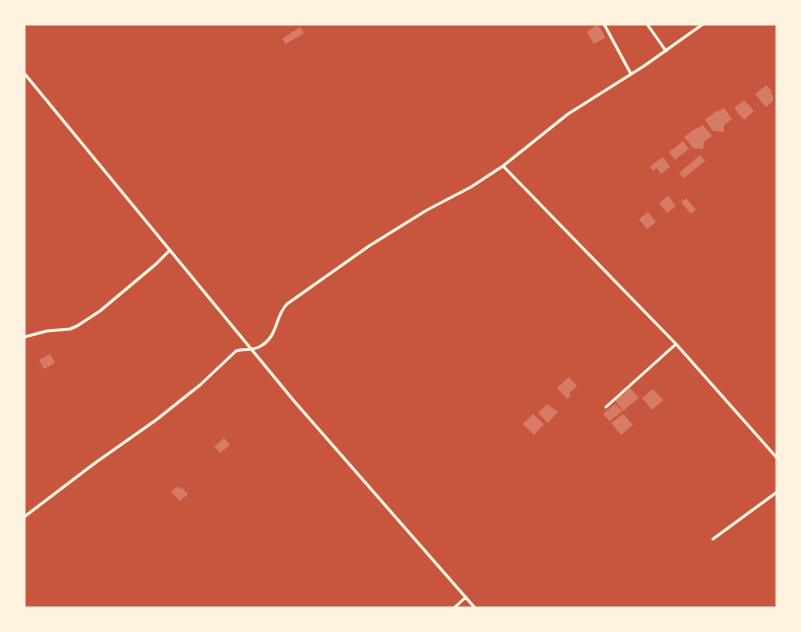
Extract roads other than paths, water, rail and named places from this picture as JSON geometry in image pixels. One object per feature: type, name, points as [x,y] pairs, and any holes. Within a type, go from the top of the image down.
[{"type":"street","points":[[604,24],[631,74]]},
{"type":"street","points":[[647,24],[666,51]]},
{"type":"street","points":[[24,517],[163,415],[200,385],[236,351],[259,347],[271,337],[276,329],[280,312],[287,304],[369,246],[503,166],[568,114],[666,51],[703,24]]},
{"type":"street","points":[[24,73],[250,349],[475,608]]},
{"type":"street","points":[[503,166],[676,344],[777,458]]},
{"type":"street","points":[[24,338],[77,326],[100,311],[170,250]]},
{"type":"street","points":[[606,407],[676,344]]},
{"type":"street","points":[[713,539],[777,492]]},
{"type":"street","points":[[454,608],[466,597]]}]
